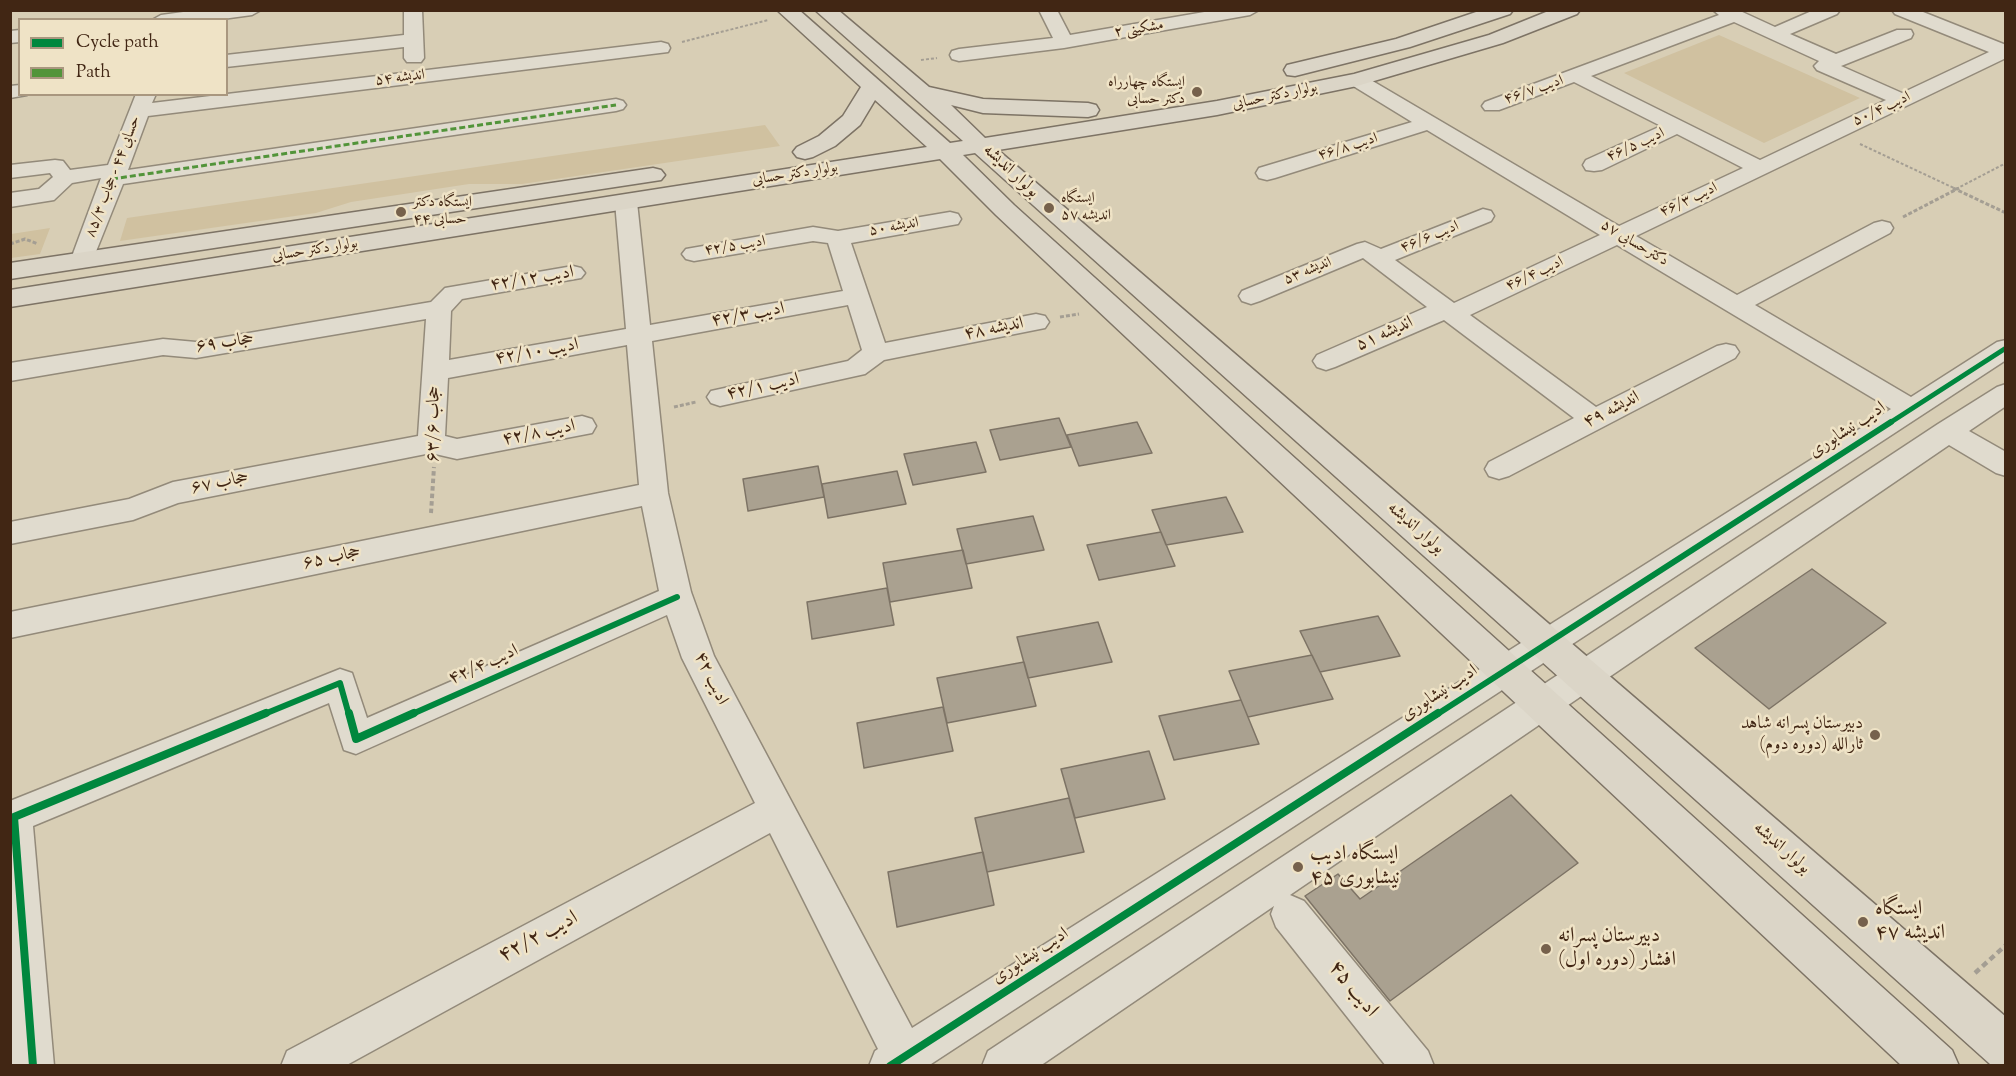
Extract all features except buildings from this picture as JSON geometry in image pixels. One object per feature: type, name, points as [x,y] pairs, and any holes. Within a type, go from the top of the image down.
[{"type":"main road","name":"بولوار اندیشه","points":[[825,10],[922,92],[945,138]]},
{"type":"main road","name":"بولوار دکتر حسابی","points":[[1277,74],[1402,43],[1471,23],[1503,10]]},
{"type":"main road","name":"بولوار دکتر حسابی","points":[[10,271],[805,152],[945,138],[981,146],[1217,108],[1357,80],[1496,39],[1570,10]]},
{"type":"main road","name":"بولوار اندیشه","points":[[790,12],[873,85],[945,138],[1112,307],[1936,1065]]},
{"type":"main road","points":[[805,152],[827,141],[852,120],[873,85]]},
{"type":"main road","name":"بولوار دکتر حسابی","points":[[10,299],[626,202],[1088,110],[1220,87]]},
{"type":"main road","points":[[922,92],[983,106],[1088,110]]},
{"type":"main road","name":"بولوار اندیشه","points":[[981,146],[2006,1048]]},
{"type":"street","points":[[174,17],[252,10]]},
{"type":"street","points":[[413,10],[414,77]]},
{"type":"street","points":[[1048,10],[1064,42]]},
{"type":"street","name":"مشکینی ۲","points":[[959,55],[1064,42],[1250,10]]},
{"type":"street","points":[[1774,34],[1831,10]]},
{"type":"street","points":[[1901,10],[2005,52]]},
{"type":"street","points":[[1728,13],[1835,61]]},
{"type":"street","name":"ادیب ۴۶/۷","points":[[1492,106],[1577,76],[1728,13]]},
{"type":"street","points":[[1902,100],[1824,66],[1904,34]]},
{"type":"street","points":[[228,61],[414,40]]},
{"type":"street","name":"اندیشه ۵۴","points":[[228,95],[414,77],[661,48]]},
{"type":"street","name":"ادیب ۵۰/۴","points":[[1760,168],[2005,52]]},
{"type":"street","points":[[1577,76],[1760,168]]},
{"type":"street","name":"دکترحسابی ۵۷","points":[[1357,80],[1911,409]]},
{"type":"street","name":"اندیشه ۵۴","points":[[143,103],[216,96]]},
{"type":"street","name":"حسابی ۴۴ - حجاب ۸۵/۳","points":[[83,259],[143,103]]},
{"type":"street","points":[[10,200],[46,195],[64,177],[114,174],[616,105]]},
{"type":"street","name":"ادیب ۴۶/۸","points":[[1268,173],[1429,123]]},
{"type":"street","name":"ادیب ۴۶/۵","points":[[1594,165],[1678,126]]},
{"type":"street","points":[[10,172],[55,165],[64,177]]},
{"type":"street","name":"ادیب ۴۶/۳","points":[[1618,235],[1760,168]]},
{"type":"street","name":"ادیب ۴۲","points":[[626,202],[654,493],[676,597],[698,658],[777,810],[897,1061]]},
{"type":"street","name":"ادیب ۴۶/۶","points":[[1371,254],[1483,216]]},
{"type":"street","name":"اندیشه ۵۰","points":[[838,238],[950,219]]},
{"type":"street","points":[[1736,305],[1882,228]]},
{"type":"street","name":"ادیب ۴۲/۵","points":[[694,254],[813,234],[838,238]]},
{"type":"street","name":"ادیب ۴۶/۴","points":[[1448,311],[1618,235]]},
{"type":"street","points":[[838,238],[876,353]]},
{"type":"street","points":[[1371,254],[1595,420]]},
{"type":"street","name":"اندیشه ۵۳","points":[[1251,296],[1371,254]]},
{"type":"street","name":"ادیب ۴۲/۱۲","points":[[439,309],[454,293],[573,273]]},
{"type":"street","name":"ادیب ۴۲/۳","points":[[638,335],[858,296]]},
{"type":"street","name":"حجاب ۶۳/۶","points":[[431,443],[439,309]]},
{"type":"street","name":"حجاب ۶۹","points":[[10,372],[163,347],[196,350],[439,309]]},
{"type":"street","name":"اندیشه ۵۱","points":[[1326,361],[1448,311]]},
{"type":"street","name":"اندیشه ۴۸","points":[[876,353],[1036,322]]},
{"type":"street","name":"ادیب ۴۲/۱۰","points":[[436,371],[638,335]]},
{"type":"street","name":"ادیب نیشابوری","points":[[897,1061],[2006,348]]},
{"type":"street","name":"اندیشه ۴۹","points":[[1499,469],[1726,352]]},
{"type":"street","name":"ادیب ۴۲/۱","points":[[720,397],[856,368],[876,353]]},
{"type":"street","points":[[1003,1065],[2006,393]]},
{"type":"street","name":"ادیب ۴۲/۸","points":[[431,443],[457,449],[582,426]]},
{"type":"street","points":[[1948,431],[2006,466]]},
{"type":"street","name":"حجاب ۶۷","points":[[10,532],[133,509],[173,493],[431,443]]},
{"type":"street","name":"حجاب ۶۵","points":[[10,625],[654,493]]},
{"type":"street","name":"ادیب ۴۲/۴","points":[[13,845],[14,817],[340,683],[356,739],[676,597]]},
{"type":"street","name":"ادیب ۴۲/۲","points":[[302,1065],[777,810]]},
{"type":"street","points":[[13,845],[33,1065]]},
{"type":"street","name":"ادیب ۴۵","points":[[1290,914],[1413,1065]]},
{"type":"path","points":[[661,48],[790,12]]},
{"type":"path","points":[[1835,132],[2006,213]]},
{"type":"path","points":[[1882,228],[2006,163]]},
{"type":"shaded area","points":[[1719,35],[1860,98],[1764,143],[1624,73]]},
{"type":"shaded area","points":[[765,125],[780,146],[522,184],[469,184],[351,202],[316,213],[120,241],[127,218]]},
{"type":"shaded area","points":[[50,228],[40,254],[11,258],[11,234]]},
{"type":"marked path","points":[[112,179],[616,105]]},
{"type":"cycle path","points":[[890,1066],[2006,348]]},
{"type":"cycle path","points":[[33,1066],[14,817],[340,683],[356,739],[677,597]]},
{"type":"place","name":"ایستگاه چهارراه دکتر حسابی","points":[[1197,92]]},
{"type":"place","name":"ایستگاه اندیشه ۵۷","points":[[1049,208]]},
{"type":"place","name":"ایستگاه دکتر حسابی ۴۴","points":[[401,212]]},
{"type":"place","name":"دبیرستان پسرانه شاهد ثارالله (دوره دوم)","points":[[1875,735]]},
{"type":"place","name":"ایستگاه ادیب نیشابوری ۴۵","points":[[1298,867]]},
{"type":"place","name":"ایستگاه اندیشه ۴۷","points":[[1863,922]]},
{"type":"place","name":"دبیرستان پسرانه افشار (دوره اول)","points":[[1546,949]]}]
